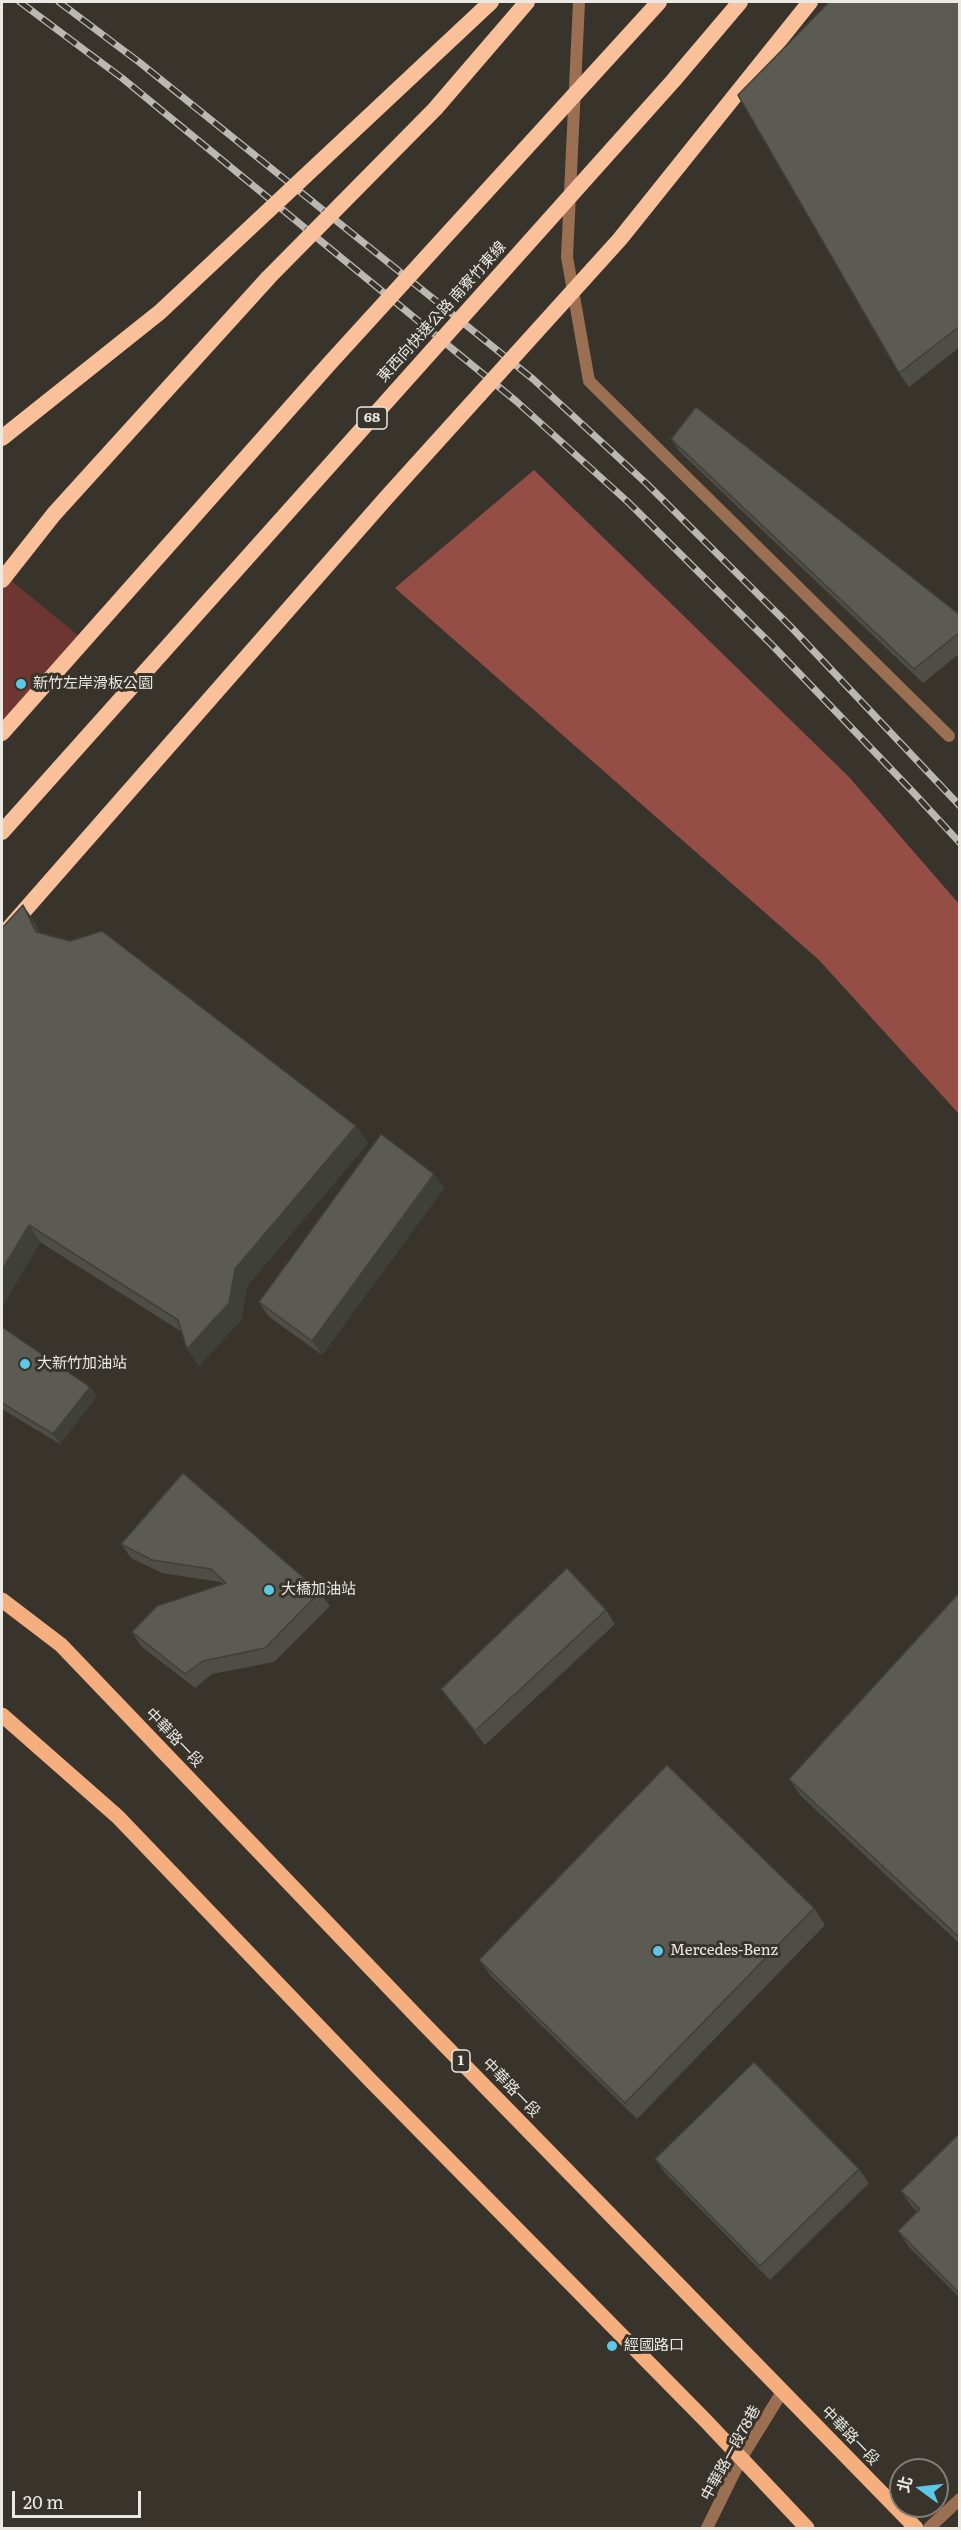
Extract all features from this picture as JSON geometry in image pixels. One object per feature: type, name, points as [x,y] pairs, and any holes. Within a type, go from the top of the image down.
[{"type":"highway","points":[[2,438],[160,312],[491,2]]},
{"type":"highway","points":[[2,580],[54,514],[269,277],[435,109],[527,2]]},
{"type":"highway","points":[[2,733],[329,364],[659,2]]},
{"type":"highway","name":"東西向快速公路 南寮竹東線","points":[[2,832],[665,90],[740,2]]},
{"type":"highway","points":[[2,936],[386,498],[620,239],[810,2]]},
{"type":"main road","name":"中華路一段","points":[[2,1600],[61,1646],[423,2023],[916,2529]]},
{"type":"main road","points":[[2,1715],[118,1817],[371,2081],[741,2457],[807,2529]]},
{"type":"lane","points":[[579,2],[567,257],[589,381],[949,736]]},
{"type":"lane","name":"中華路一段78巷","points":[[707,2529],[741,2457],[782,2392]]},
{"type":"lane","points":[[929,2529],[960,2499]]},
{"type":"shaded area","points":[[534,470],[849,777],[959,904],[959,1114],[819,960],[395,588]]},
{"type":"shaded area","name":"新竹左岸滑板公園","points":[[2,573],[79,636],[2,731]]},
{"type":"building","points":[[829,2],[960,2],[960,326],[899,373],[738,95]]},
{"type":"building","points":[[696,407],[960,615],[960,632],[914,669],[671,439]]},
{"type":"building","points":[[23,905],[36,932],[70,941],[102,931],[356,1126],[235,1269],[229,1303],[187,1349],[178,1320],[29,1225],[2,1270],[2,928]]},
{"type":"building","points":[[381,1134],[434,1174],[312,1341],[259,1302]]},
{"type":"building","name":"大新竹加油站","points":[[2,1327],[90,1387],[53,1434],[2,1403]]},
{"type":"building","name":"大橋加油站","points":[[183,1473],[320,1592],[265,1648],[203,1661],[185,1674],[132,1632],[157,1606],[226,1583],[211,1569],[152,1560],[121,1544]]},
{"type":"building","points":[[567,1568],[606,1610],[475,1731],[441,1689]]},
{"type":"building","points":[[960,1592],[960,1938],[789,1779]]},
{"type":"building","name":"Mercedes-Benz","points":[[667,1765],[814,1908],[625,2103],[479,1960]]},
{"type":"building","points":[[754,2062],[859,2169],[760,2266],[655,2159]]},
{"type":"building","points":[[960,2133],[960,2294],[898,2231],[920,2209],[901,2191]]},
{"type":"railway","points":[[20,2],[122,78],[516,401],[628,502],[772,645],[960,843]]},
{"type":"railway","points":[[59,2],[139,62],[533,379],[647,484],[791,627],[960,806]]},
{"type":"place","name":"新竹左岸滑板公園","points":[[21,684]]},
{"type":"place","name":"大新竹加油站","points":[[25,1364]]},
{"type":"place","name":"大橋加油站","points":[[269,1590]]},
{"type":"place","name":"Mercedes-Benz","points":[[658,1951]]},
{"type":"place","name":"經國路口","points":[[612,2346]]}]
